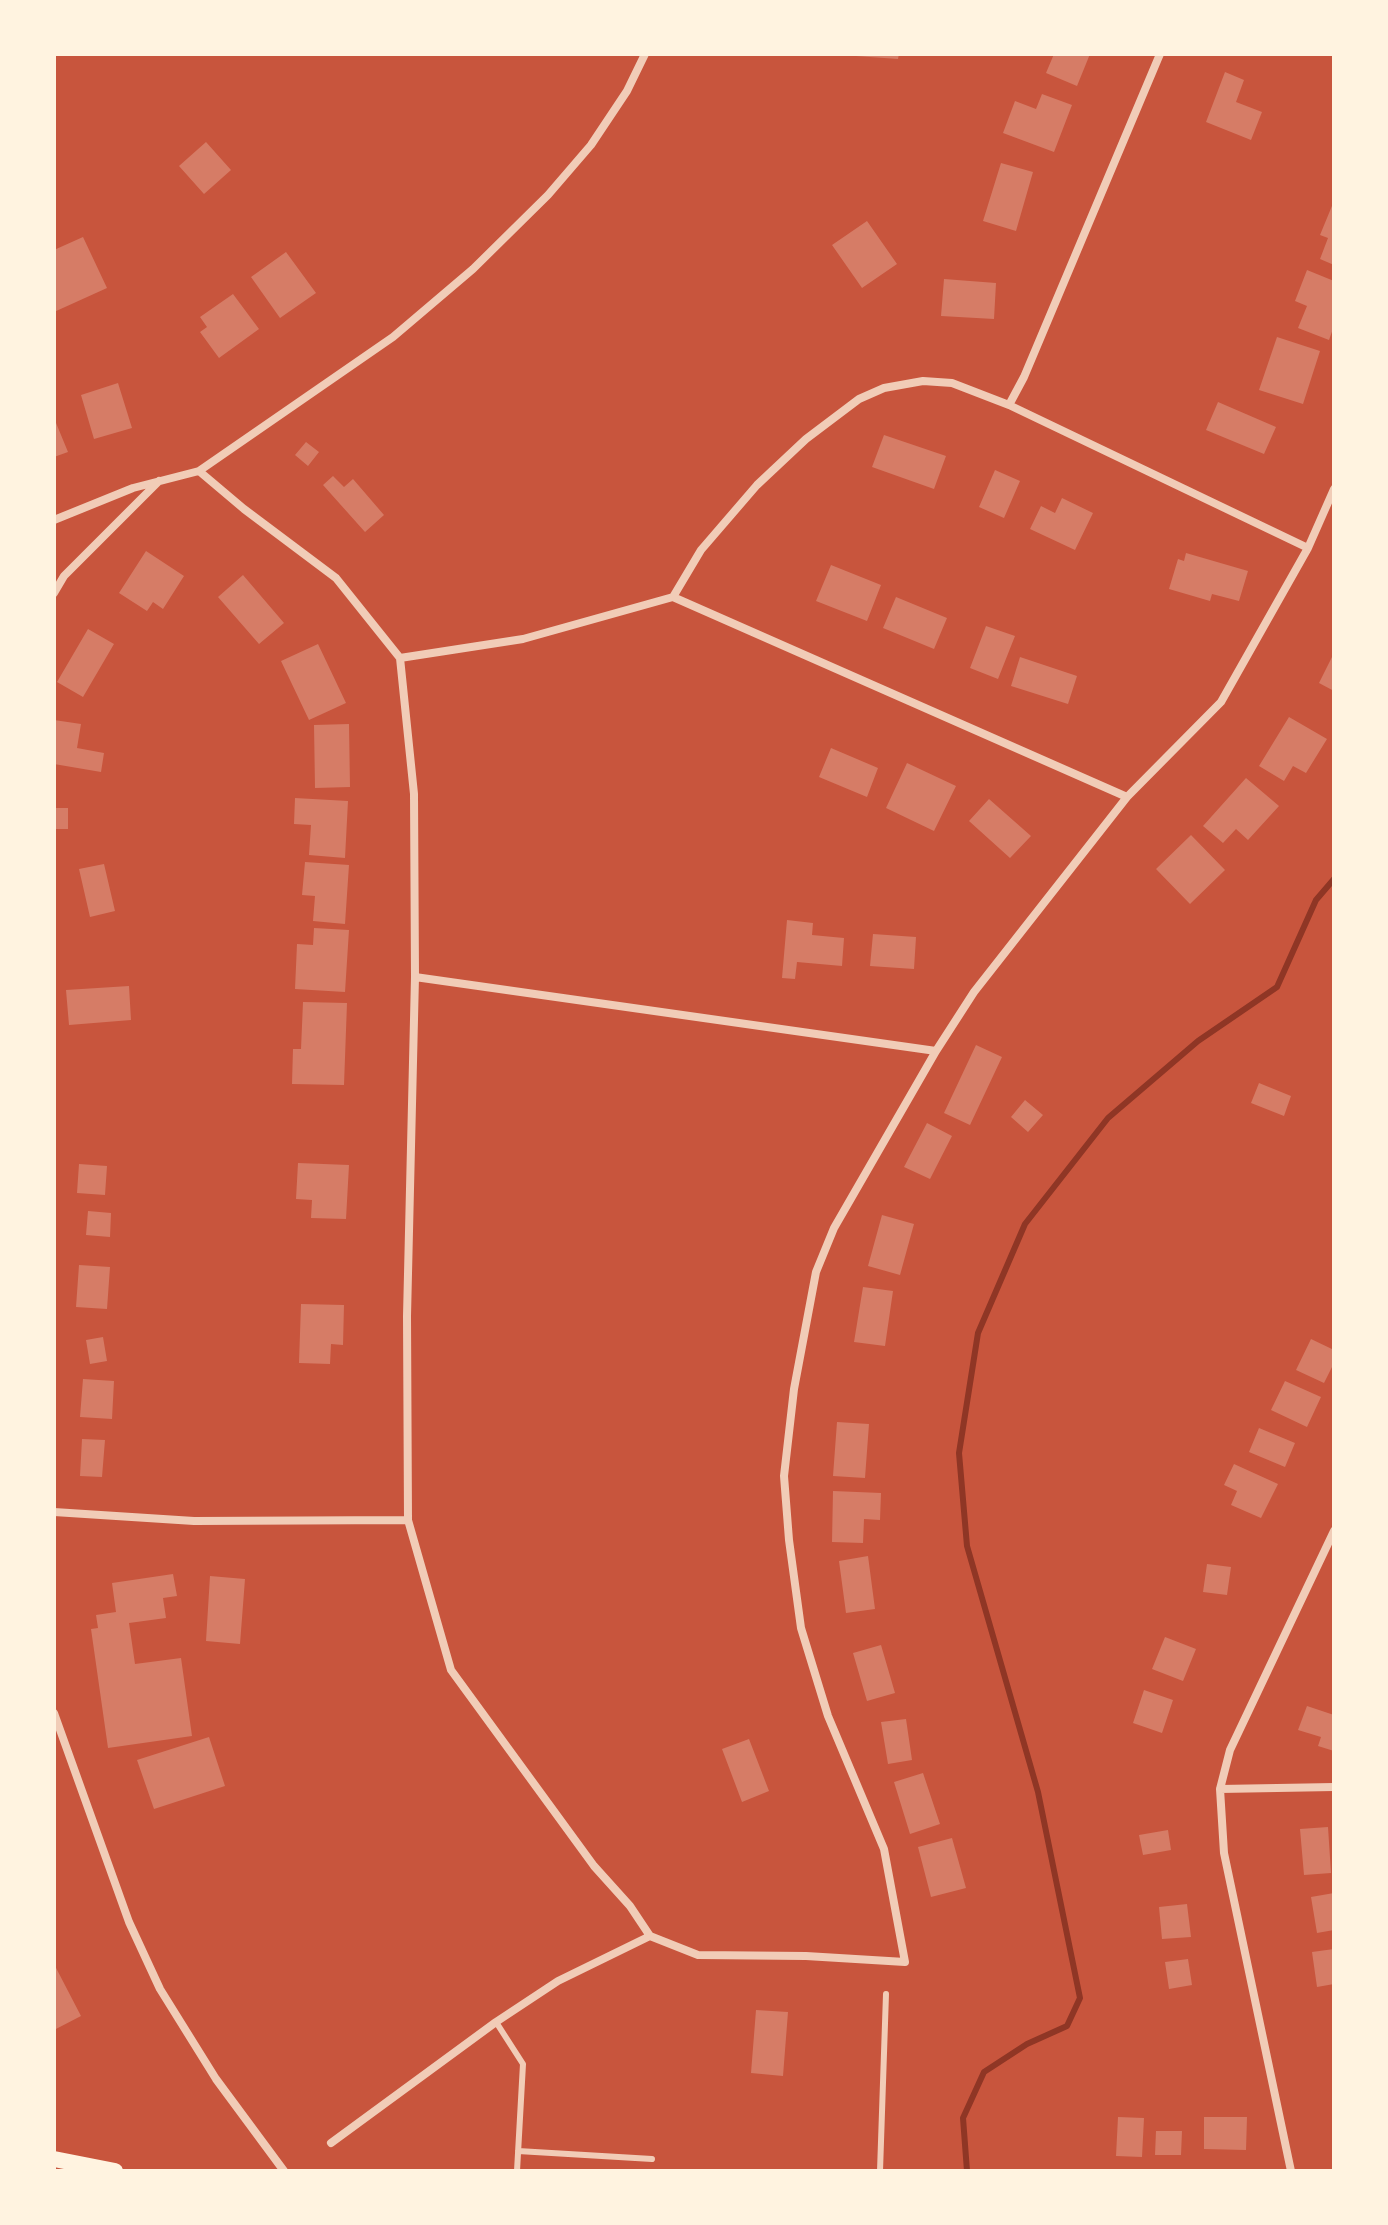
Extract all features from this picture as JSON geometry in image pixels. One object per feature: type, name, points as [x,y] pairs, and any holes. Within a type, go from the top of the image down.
[{"type":"main road","points":[[54,2159],[115,2171]]},
{"type":"street","points":[[54,520],[133,488],[199,471],[393,337],[473,269],[548,195],[591,145],[627,91],[645,54]]},
{"type":"street","points":[[1009,405],[1024,377],[1160,54]]},
{"type":"street","points":[[673,597],[701,550],[757,485],[806,439],[859,399],[884,388],[923,381],[952,383],[1009,405],[1308,548]]},
{"type":"street","points":[[199,471],[336,578],[400,658],[414,794],[415,977],[407,1316],[408,1520],[451,1670],[594,1866],[630,1906],[650,1936],[698,1955],[905,1962],[884,1849],[828,1716],[801,1628],[784,1476],[794,1389],[816,1272],[834,1228],[936,1051],[974,992],[1127,797],[1221,702],[1308,548],[1334,489]]},
{"type":"street","points":[[54,593],[64,576],[160,480]]},
{"type":"street","points":[[400,658],[523,639],[673,597],[1127,797]]},
{"type":"street","points":[[415,977],[936,1051]]},
{"type":"street","points":[[54,1512],[194,1521],[408,1520]]},
{"type":"street","points":[[1291,2171],[1224,1853],[1220,1789],[1236,1736],[1334,1531]]},
{"type":"street","points":[[54,1713],[129,1922],[160,1989],[216,2079],[284,2171]]},
{"type":"street","points":[[1220,1789],[1334,1787]]},
{"type":"street","points":[[331,2143],[496,2022],[558,1981],[650,1936]]},
{"type":"lane","points":[[880,2171],[886,1994]]},
{"type":"lane","points":[[496,2022],[523,2064],[517,2171]]},
{"type":"lane","points":[[518,2151],[652,2159]]},
{"type":"building","points":[[856,54],[899,54],[898,59]]},
{"type":"building","points":[[1054,54],[1090,54],[1077,86],[1046,73]]},
{"type":"building","points":[[1225,72],[1244,80],[1236,102],[1262,112],[1251,140],[1206,122]]},
{"type":"building","points":[[1042,94],[1072,105],[1054,152],[1003,133],[1015,101],[1036,109]]},
{"type":"building","points":[[206,142],[231,170],[204,194],[179,166]]},
{"type":"building","points":[[1001,163],[1033,172],[1016,231],[983,221]]},
{"type":"building","points":[[1334,201],[1334,265],[1320,259],[1328,238],[1320,235]]},
{"type":"building","points":[[867,221],[897,264],[862,288],[832,245]]},
{"type":"building","points":[[83,237],[107,288],[54,312],[54,250]]},
{"type":"building","points":[[286,252],[316,293],[280,318],[251,277]]},
{"type":"building","points":[[1307,270],[1334,281],[1334,326],[1329,340],[1298,328],[1307,306],[1295,301]]},
{"type":"building","points":[[944,279],[996,283],[994,319],[941,316]]},
{"type":"building","points":[[233,294],[259,329],[219,358],[200,332],[207,327],[200,317]]},
{"type":"building","points":[[1277,337],[1320,351],[1303,404],[1259,390]]},
{"type":"building","points":[[118,383],[132,428],[94,439],[81,395]]},
{"type":"building","points":[[1218,402],[1276,427],[1264,454],[1206,430]]},
{"type":"building","points":[[54,418],[68,452],[54,457]]},
{"type":"building","points":[[884,435],[946,456],[934,489],[872,467]]},
{"type":"building","points":[[306,442],[319,452],[308,466],[295,455]]},
{"type":"building","points":[[995,470],[1020,481],[1004,518],[979,507]]},
{"type":"building","points":[[333,476],[344,487],[353,479],[384,515],[365,532],[323,485]]},
{"type":"building","points":[[1062,498],[1093,513],[1075,550],[1030,529],[1041,506],[1055,513]]},
{"type":"building","points":[[146,551],[184,576],[163,609],[153,602],[147,611],[119,593]]},
{"type":"building","points":[[1186,553],[1248,571],[1239,601],[1212,594],[1210,601],[1169,589],[1178,559],[1184,561]]},
{"type":"building","points":[[831,565],[881,585],[867,621],[816,601]]},
{"type":"building","points":[[243,575],[284,623],[259,644],[218,597]]},
{"type":"building","points":[[896,597],[947,618],[934,649],[883,628]]},
{"type":"building","points":[[986,626],[1015,636],[998,679],[970,668]]},
{"type":"building","points":[[88,629],[114,644],[83,697],[57,682]]},
{"type":"building","points":[[318,644],[346,703],[309,720],[281,661]]},
{"type":"building","points":[[1334,653],[1334,691],[1319,683]]},
{"type":"building","points":[[1020,657],[1077,676],[1068,704],[1011,686]]},
{"type":"building","points":[[1289,717],[1327,739],[1306,773],[1293,766],[1284,781],[1259,766]]},
{"type":"building","points":[[54,720],[81,724],[77,748],[104,753],[101,772],[54,764]]},
{"type":"building","points":[[349,724],[350,787],[315,788],[314,725]]},
{"type":"building","points":[[831,748],[878,768],[867,797],[819,777]]},
{"type":"building","points":[[907,763],[956,786],[934,831],[886,808]]},
{"type":"building","points":[[1246,778],[1279,806],[1248,840],[1236,829],[1223,843],[1203,826]]},
{"type":"building","points":[[295,798],[348,801],[345,858],[309,855],[311,825],[294,824]]},
{"type":"building","points":[[989,799],[1031,836],[1010,858],[969,821]]},
{"type":"building","points":[[54,808],[68,808],[68,829],[54,829]]},
{"type":"building","points":[[1191,835],[1225,870],[1190,904],[1156,869]]},
{"type":"building","points":[[305,862],[349,865],[345,924],[313,921],[315,896],[302,895]]},
{"type":"building","points":[[104,864],[115,911],[90,917],[79,869]]},
{"type":"building","points":[[787,920],[813,923],[812,935],[844,938],[842,966],[797,962],[795,979],[782,978]]},
{"type":"building","points":[[314,928],[349,930],[345,992],[295,989],[297,944],[313,945]]},
{"type":"building","points":[[873,934],[916,937],[914,969],[870,966]]},
{"type":"building","points":[[129,986],[131,1020],[69,1025],[66,990]]},
{"type":"building","points":[[303,1002],[347,1003],[344,1085],[292,1084],[293,1049],[301,1049]]},
{"type":"building","points":[[976,1045],[1002,1057],[970,1125],[944,1113]]},
{"type":"building","points":[[1259,1083],[1291,1096],[1284,1116],[1251,1103]]},
{"type":"building","points":[[1025,1100],[1043,1115],[1028,1132],[1011,1117]]},
{"type":"building","points":[[927,1123],[952,1136],[930,1179],[904,1167]]},
{"type":"building","points":[[298,1163],[349,1165],[346,1219],[311,1218],[312,1200],[296,1199]]},
{"type":"building","points":[[79,1164],[107,1166],[105,1195],[77,1193]]},
{"type":"building","points":[[88,1211],[111,1213],[110,1237],[86,1235]]},
{"type":"building","points":[[882,1215],[914,1224],[900,1275],[868,1266]]},
{"type":"building","points":[[79,1265],[110,1267],[107,1309],[76,1307]]},
{"type":"building","points":[[863,1287],[893,1291],[885,1346],[854,1342]]},
{"type":"building","points":[[301,1304],[344,1305],[343,1345],[331,1344],[330,1364],[299,1363]]},
{"type":"building","points":[[103,1337],[107,1361],[90,1364],[86,1340]]},
{"type":"building","points":[[1311,1339],[1334,1350],[1334,1363],[1324,1383],[1296,1370]]},
{"type":"building","points":[[83,1379],[114,1381],[112,1419],[80,1417]]},
{"type":"building","points":[[1285,1381],[1321,1397],[1307,1427],[1271,1410]]},
{"type":"building","points":[[837,1422],[869,1424],[865,1478],[833,1476]]},
{"type":"building","points":[[1259,1428],[1295,1443],[1285,1467],[1249,1452]]},
{"type":"building","points":[[82,1439],[105,1440],[102,1477],[80,1476]]},
{"type":"building","points":[[1234,1464],[1278,1484],[1261,1518],[1231,1505],[1237,1491],[1224,1485]]},
{"type":"building","points":[[833,1491],[881,1493],[880,1520],[864,1519],[863,1543],[832,1542]]},
{"type":"building","points":[[868,1556],[875,1609],[846,1613],[839,1561]]},
{"type":"building","points":[[1207,1564],[1231,1567],[1227,1595],[1203,1592]]},
{"type":"building","points":[[173,1574],[177,1596],[163,1598],[166,1618],[129,1623],[135,1664],[181,1658],[192,1736],[108,1748],[91,1629],[98,1628],[96,1615],[116,1612],[112,1583]]},
{"type":"building","points":[[210,1576],[245,1579],[240,1644],[206,1641]]},
{"type":"building","points":[[1165,1637],[1196,1649],[1183,1681],[1152,1669]]},
{"type":"building","points":[[881,1645],[895,1693],[867,1701],[853,1653]]},
{"type":"building","points":[[1144,1690],[1173,1700],[1162,1733],[1133,1723]]},
{"type":"building","points":[[1307,1706],[1334,1715],[1334,1751],[1318,1746],[1321,1737],[1298,1730]]},
{"type":"building","points":[[906,1719],[912,1760],[888,1764],[881,1722]]},
{"type":"building","points":[[209,1737],[225,1786],[154,1809],[137,1760]]},
{"type":"building","points":[[749,1739],[769,1791],[742,1802],[722,1749]]},
{"type":"building","points":[[923,1773],[940,1824],[910,1834],[894,1782]]},
{"type":"building","points":[[1328,1827],[1331,1873],[1304,1875],[1300,1829]]},
{"type":"building","points":[[1168,1830],[1171,1850],[1143,1855],[1139,1835]]},
{"type":"building","points":[[952,1838],[966,1888],[931,1897],[918,1847]]},
{"type":"building","points":[[1334,1893],[1334,1930],[1317,1933],[1311,1897]]},
{"type":"building","points":[[1187,1904],[1191,1937],[1162,1939],[1159,1907]]},
{"type":"building","points":[[1334,1949],[1334,1984],[1317,1987],[1312,1952]]},
{"type":"building","points":[[1188,1959],[1192,1985],[1169,1989],[1165,1962]]},
{"type":"building","points":[[54,1964],[81,2016],[54,2030]]},
{"type":"building","points":[[756,2010],[788,2012],[783,2076],[751,2073]]},
{"type":"building","points":[[1118,2117],[1144,2118],[1142,2157],[1116,2156]]},
{"type":"building","points":[[1204,2117],[1247,2117],[1246,2150],[1204,2149]]},
{"type":"building","points":[[1156,2131],[1182,2131],[1181,2155],[1155,2155]]},
{"type":"waterway","points":[[967,2171],[963,2118],[984,2072],[1027,2044],[1067,2026],[1080,1998],[1038,1792],[967,1546],[959,1453],[978,1333],[1025,1224],[1108,1118],[1198,1041],[1277,987],[1316,900],[1334,879]]}]
